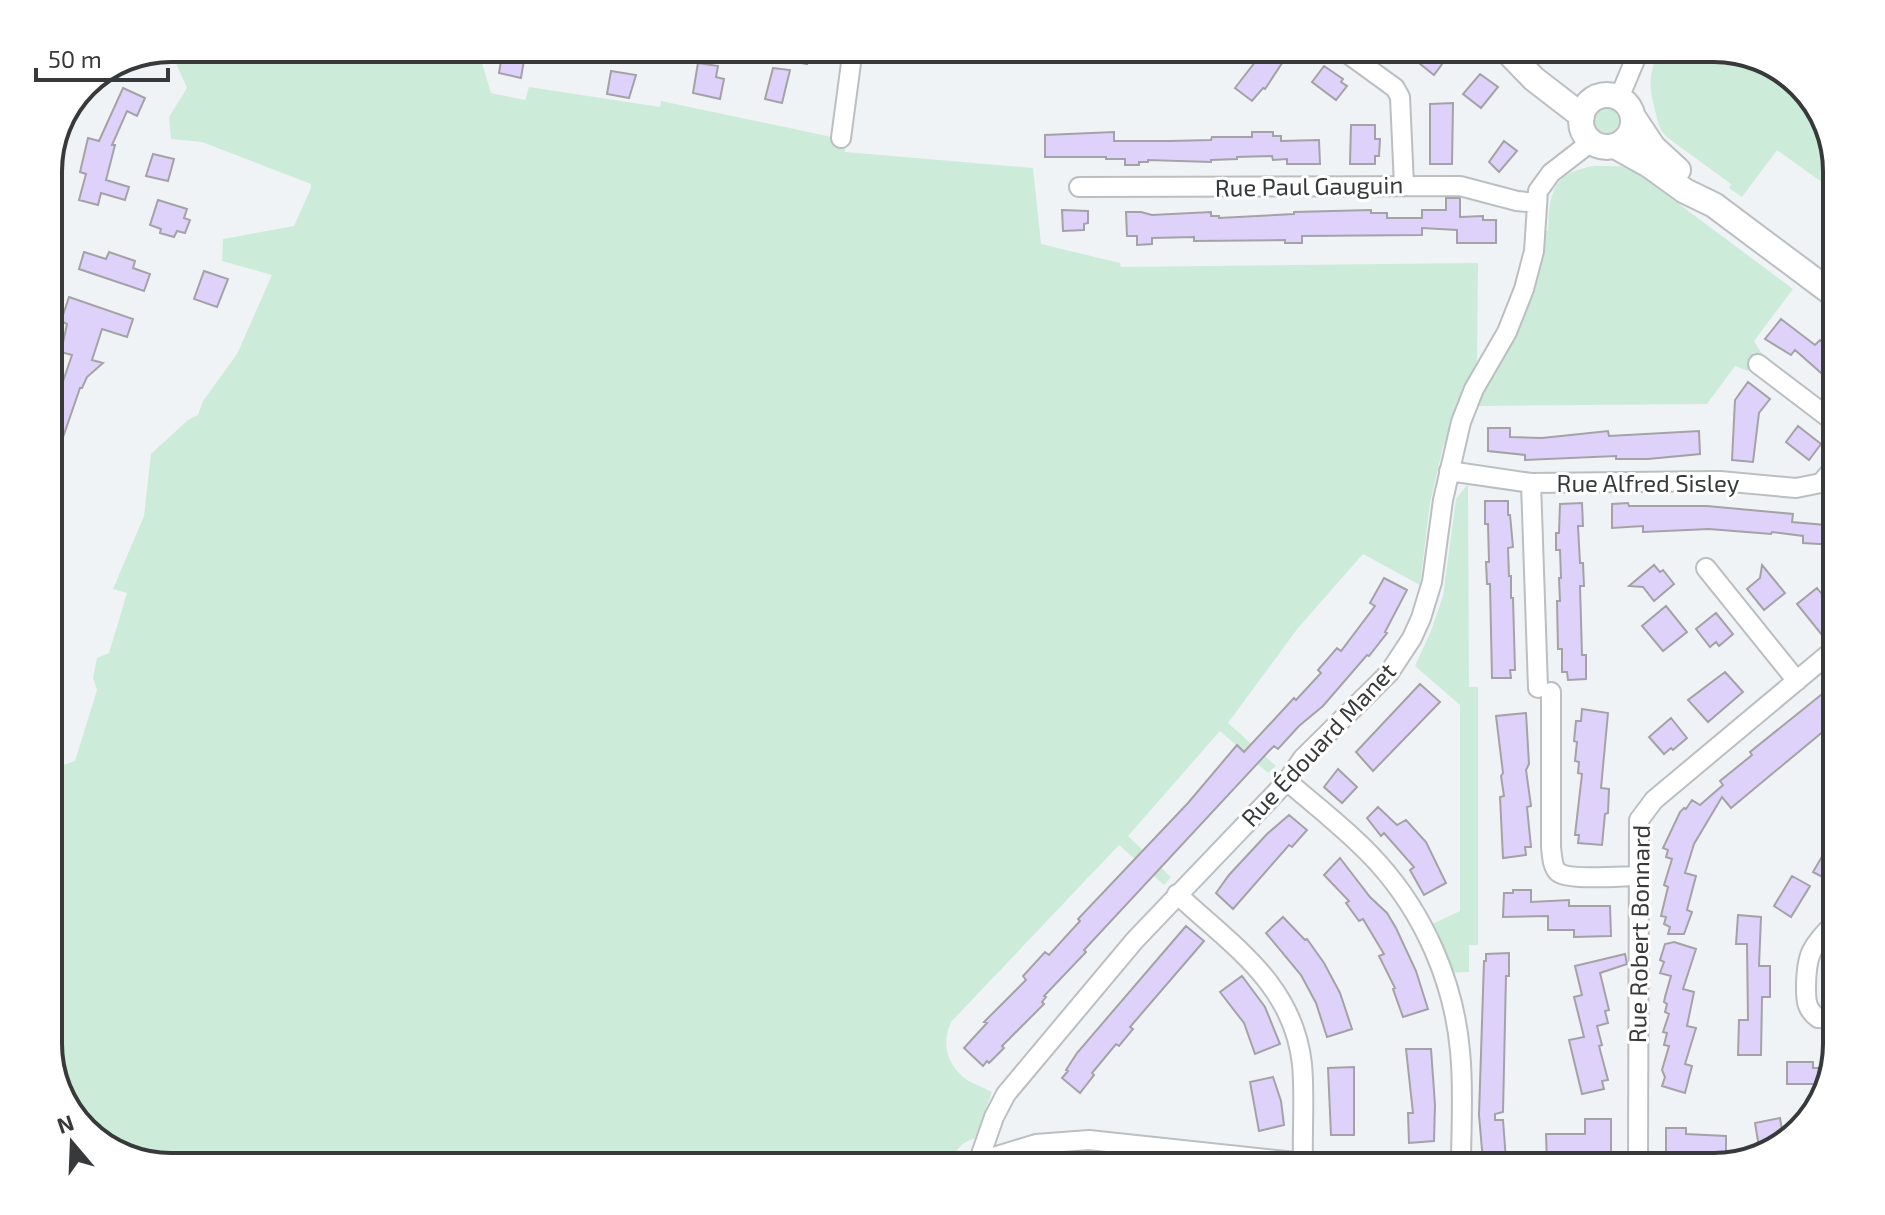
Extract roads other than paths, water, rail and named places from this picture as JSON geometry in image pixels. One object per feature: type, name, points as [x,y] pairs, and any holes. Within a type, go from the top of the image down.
[{"type":"main road","points":[[1519,62],[1534,79],[1582,116]]},
{"type":"main road","points":[[1530,62],[1559,81],[1617,104],[1653,147],[1714,205],[1823,287]]},
{"type":"main road","points":[[1617,104],[1585,107],[1583,130],[1603,144],[1649,165],[1685,191],[1714,205]]},
{"type":"main road","points":[[1603,144],[1622,143],[1631,131],[1617,104]]},
{"type":"street","points":[[841,138],[851,62]]},
{"type":"street","points":[[1359,62],[1395,88],[1400,97],[1404,185]]},
{"type":"street","points":[[1617,104],[1634,62]]},
{"type":"street","name":"Rue Édouard Manet","points":[[983,1153],[994,1117],[1006,1094],[1135,940],[1287,781],[1303,758],[1389,673],[1412,638],[1432,582],[1443,500],[1468,403],[1507,332],[1524,289],[1534,251],[1538,191],[1545,180],[1603,144]]},
{"type":"street","name":"Rue Paul Gauguin","points":[[1079,187],[1460,186],[1537,203]]},
{"type":"street","points":[[1758,364],[1823,413]]},
{"type":"street","name":"Rue Alfred Sisley","points":[[1449,471],[1531,483],[1720,481],[1796,488],[1823,481]]},
{"type":"street","points":[[1531,483],[1551,847],[1555,868],[1569,876],[1638,876]]},
{"type":"street","points":[[1706,568],[1797,681]]},
{"type":"street","name":"Rue Robert Bonnard","points":[[1638,1153],[1638,827],[1647,807],[1823,659]]},
{"type":"street","points":[[1287,781],[1376,861],[1404,896],[1430,940],[1450,994],[1458,1030],[1461,1153]]},
{"type":"street","points":[[1177,894],[1263,973],[1291,1018],[1302,1068],[1303,1153]]},
{"type":"street","points":[[1823,934],[1806,961],[1806,996],[1808,1008],[1818,1018],[1823,1018]]},
{"type":"street","points":[[1009,1153],[1036,1144],[1089,1140],[1210,1153]]}]
